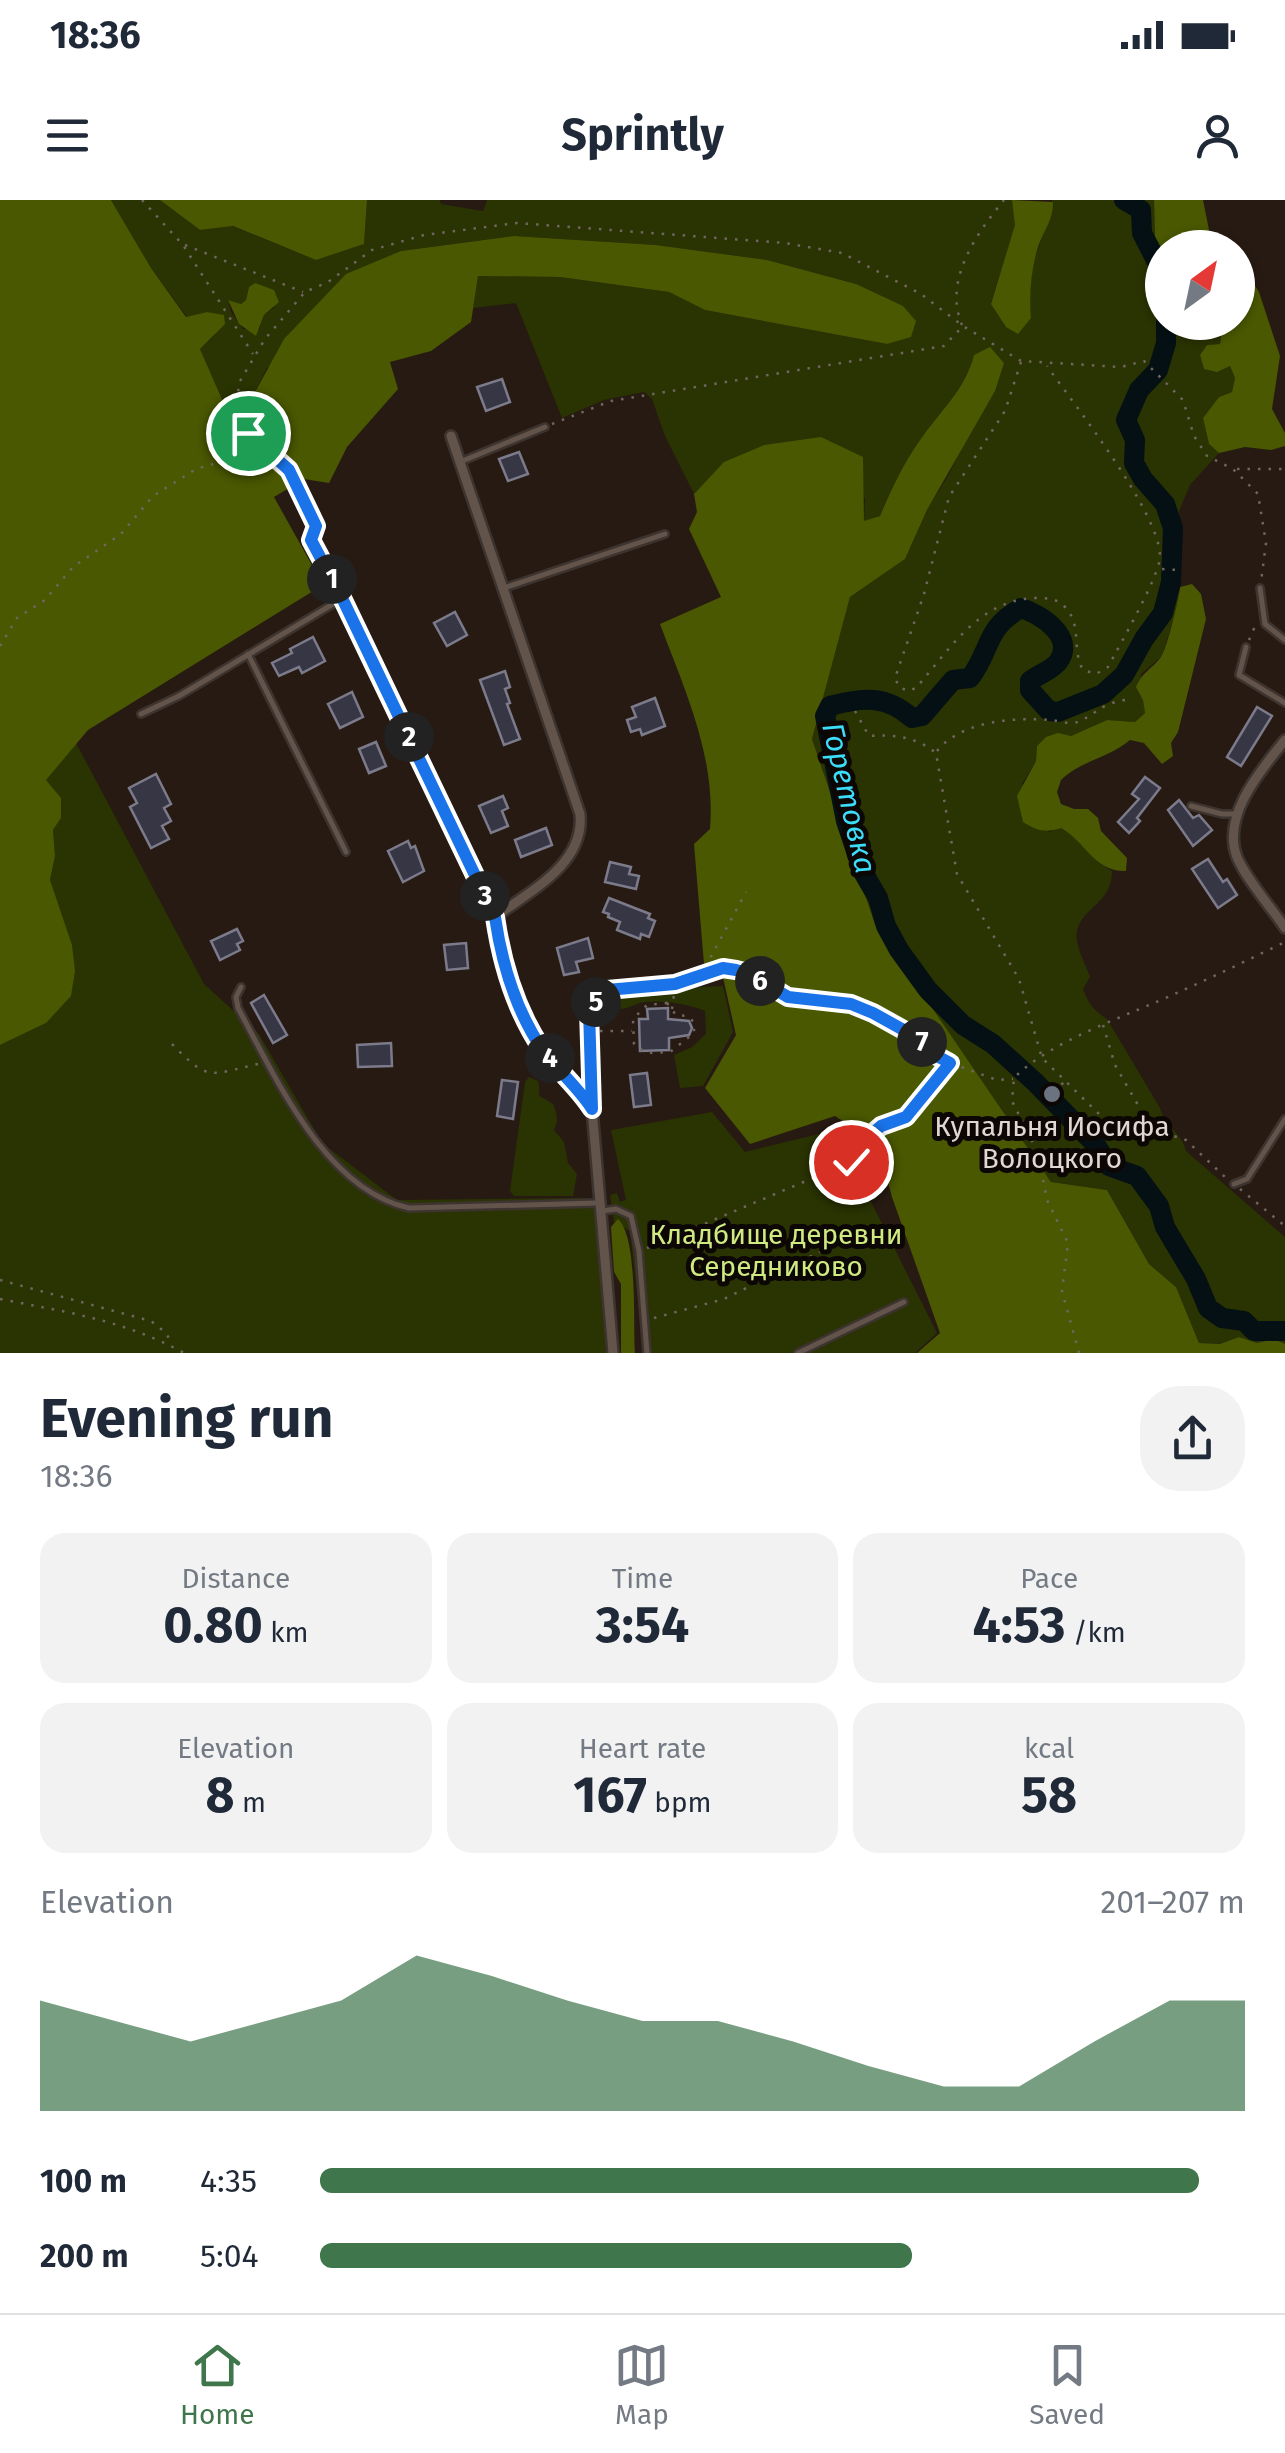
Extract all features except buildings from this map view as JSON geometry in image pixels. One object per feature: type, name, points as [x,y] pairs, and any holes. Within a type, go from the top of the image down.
[{"type":"street","points":[[451,436],[573,785],[582,829],[576,846],[558,870],[495,917],[505,971],[519,1008],[544,1051],[592,1109],[613,1353]]},
{"type":"street","points":[[1285,740],[1236,814],[1232,830],[1237,857],[1285,928]]},
{"type":"lane","points":[[460,462],[545,427]]},
{"type":"lane","points":[[504,588],[665,534]]},
{"type":"lane","points":[[311,540],[495,917]]},
{"type":"lane","points":[[1260,588],[1261,614],[1271,632],[1285,640]]},
{"type":"lane","points":[[140,714],[342,598]]},
{"type":"lane","points":[[1246,647],[1238,675],[1285,702]]},
{"type":"lane","points":[[248,654],[346,852]]},
{"type":"lane","points":[[1191,806],[1236,814]]},
{"type":"lane","points":[[241,986],[236,997],[238,1008],[324,1154],[356,1184],[386,1202],[409,1208],[602,1207],[631,1216],[639,1251],[647,1353]]},
{"type":"lane","points":[[589,1010],[592,1109]]},
{"type":"lane","points":[[1234,1184],[1248,1179],[1285,1119]]},
{"type":"lane","points":[[798,1353],[904,1302]]},
{"type":"path","points":[[142,200],[183,245],[254,356]]},
{"type":"path","points":[[962,326],[956,310],[956,293],[974,237],[1004,200]]},
{"type":"path","points":[[311,540],[316,526],[289,470],[248,433],[235,408],[240,381],[254,356],[305,292],[328,282],[372,250],[424,234],[517,224],[785,242],[842,253],[921,294],[962,326],[1021,361],[1121,367],[1144,361],[1182,400],[1194,436],[1208,456],[1233,469],[1258,494],[1266,543],[1260,588]]},
{"type":"path","points":[[183,245],[305,292]]},
{"type":"path","points":[[545,427],[611,401],[944,346],[962,326]]},
{"type":"path","points":[[1021,361],[1005,411],[949,497],[924,594],[894,678],[908,692],[916,688],[978,619],[1012,600],[1053,598],[1064,606],[1077,630],[1076,658],[1083,670],[1096,674],[1108,668],[1150,584],[1160,559],[1154,534],[1122,472],[1046,365]]},
{"type":"path","points":[[0,646],[17,618],[45,600],[74,567],[121,534],[153,496],[196,469],[230,459],[248,433]]},
{"type":"path","points":[[1233,469],[1285,469]]},
{"type":"path","points":[[1162,570],[1177,570]]},
{"type":"path","points":[[1246,647],[1261,614]]},
{"type":"path","points":[[936,752],[946,741],[973,728],[1018,719],[1074,723],[1106,703],[1125,700]]},
{"type":"path","points":[[855,711],[869,736],[920,740],[936,752],[957,874],[1019,980],[1042,1058],[1099,1114],[1119,1128],[1152,1128],[1186,1140],[1285,1226]]},
{"type":"path","points":[[701,975],[746,892]]},
{"type":"path","points":[[589,1010],[607,990],[675,984],[723,968],[736,970],[788,997],[851,1004],[908,1032],[950,1063],[997,1080],[1016,1076],[1102,1024],[1285,942]]},
{"type":"path","points":[[672,1010],[675,984]]},
{"type":"path","points":[[667,1003],[694,1022],[694,1033],[670,1052],[646,1053],[634,1044],[634,1031],[633,1019],[647,1005],[667,1003]]},
{"type":"path","points":[[1102,1024],[1115,1065],[1152,1128]]},
{"type":"path","points":[[608,1031],[634,1031]]},
{"type":"path","points":[[172,1044],[198,1070],[214,1074],[268,1062]]},
{"type":"path","points":[[639,1251],[851,1162],[857,1147],[881,1126],[906,1117],[950,1063]]},
{"type":"path","points":[[1016,1076],[1012,1101],[1038,1153],[1046,1200],[1068,1243],[1062,1291],[1079,1353]]},
{"type":"path","points":[[1054,1092],[1065,1081]]},
{"type":"path","points":[[643,1322],[724,1299],[828,1248]]},
{"type":"path","points":[[0,1280],[151,1321],[166,1333],[174,1348]]},
{"type":"path","points":[[0,1298],[111,1320],[184,1353]]},
{"type":"green space","points":[[0,200],[111,200],[151,268],[186,317],[207,312],[224,315],[225,324],[200,349],[231,420],[254,394],[284,339],[346,274],[401,251],[514,236],[656,245],[767,260],[856,284],[903,306],[916,321],[911,337],[887,344],[705,310],[669,292],[560,277],[478,276],[471,322],[431,351],[390,362],[398,389],[347,447],[329,483],[304,479],[274,497],[323,585],[88,730],[46,780],[61,798],[61,818],[53,830],[55,856],[50,880],[72,945],[75,971],[71,996],[46,1023],[0,1045]]},
{"type":"green space","points":[[111,200],[160,200],[200,230],[232,226],[316,260],[364,244],[367,200],[440,200],[441,204],[483,211],[487,200],[1012,200],[1016,225],[991,303],[1006,327],[1031,318],[1032,273],[1052,200],[1154,200],[1155,230],[1145,230],[1145,340],[1221,340],[1220,344],[1207,345],[1200,355],[1204,369],[1230,366],[1235,378],[1232,392],[1219,397],[1203,418],[1209,444],[1219,453],[1190,485],[1179,511],[1179,602],[1162,656],[1141,674],[1145,713],[1135,722],[1107,720],[1071,736],[1058,734],[1037,746],[1036,761],[1022,784],[1049,832],[1061,827],[1112,871],[1107,891],[1077,931],[1090,977],[1083,989],[1089,1003],[1107,1019],[1186,1151],[1285,1237],[1285,1344],[1274,1339],[1257,1343],[1239,1337],[1220,1344],[1199,1343],[1176,1287],[1149,1264],[1107,1190],[1051,1182],[875,924],[812,739],[850,597],[905,559],[970,431],[974,355],[958,389],[909,458],[880,516],[864,522],[865,498],[764,445],[725,462],[694,494],[665,436],[652,399],[644,392],[604,400],[562,418],[516,303],[473,308],[478,276],[560,277],[669,292],[705,310],[887,344],[856,284],[767,260],[656,245],[514,236],[401,251],[267,368],[254,394],[231,421],[200,349],[215,335],[207,312],[187,317],[151,268]],"holes":[[[249,287],[275,307],[264,315],[259,330],[243,329],[228,300],[241,304]]]},
{"type":"green space","points":[[160,200],[367,200],[364,244],[316,260],[233,226],[200,230]]},
{"type":"green space","points":[[1012,200],[1053,202],[1034,264],[1031,318],[1018,334],[1006,327],[991,304],[1015,225]]},
{"type":"green space","points":[[1154,200],[1203,200],[1209,230],[1155,230]]},
{"type":"green space","points":[[255,283],[274,290],[279,302],[264,315],[256,336],[239,324],[228,300],[241,304]]},
{"type":"green space","points":[[1255,286],[1280,356],[1272,409],[1285,433],[1285,446],[1271,450],[1245,447],[1219,453],[1209,444],[1203,418],[1219,397],[1232,392],[1235,378],[1230,366],[1217,372],[1204,369],[1200,355],[1207,345],[1220,344],[1221,340],[1255,340]]},
{"type":"green space","points":[[990,347],[1004,363],[995,391],[927,510],[905,559],[850,597],[812,739],[875,924],[1051,1182],[1107,1190],[1149,1264],[1176,1287],[1199,1343],[1220,1344],[1239,1337],[1257,1343],[1274,1339],[1285,1344],[1285,1353],[917,1353],[940,1333],[877,1143],[835,1116],[750,1144],[705,1088],[736,1035],[722,973],[704,964],[694,844],[710,829],[708,776],[697,724],[660,624],[721,597],[689,529],[697,512],[694,494],[724,462],[764,445],[821,437],[863,457],[864,521],[880,516],[908,458],[958,390],[974,355]]},
{"type":"green space","points":[[1192,584],[1201,594],[1206,619],[1178,732],[1171,743],[1173,756],[1162,764],[1144,743],[1130,740],[1069,773],[1061,780],[1057,792],[1061,804],[1088,809],[1098,818],[1101,831],[1127,858],[1126,871],[1115,870],[1098,862],[1061,828],[1042,830],[1023,822],[1017,796],[1036,761],[1037,746],[1046,737],[1058,733],[1071,736],[1107,720],[1135,722],[1145,713],[1136,687],[1163,652],[1180,587]]},
{"type":"green space","points":[[76,743],[204,984],[259,1034],[322,1143],[397,1200],[586,1198],[595,1210],[606,1353],[0,1353],[0,1045],[46,1023],[53,830],[61,818],[45,780]]},
{"type":"green space","points":[[723,986],[733,1032],[703,1086],[680,1088],[674,1055],[692,1047],[706,1034],[705,1011],[662,1002],[620,1009],[621,991]]},
{"type":"green space","points":[[529,1077],[538,1081],[539,1095],[553,1104],[557,1120],[554,1130],[564,1142],[568,1163],[577,1174],[573,1196],[514,1196],[510,1191],[525,1082]]},
{"type":"green space","name":"Кладбище деревни Середниково","points":[[712,1112],[745,1152],[835,1130],[937,1333],[915,1353],[644,1353],[630,1231],[614,1222],[610,1195],[617,1193],[620,1202],[626,1200],[611,1130]]},
{"type":"green space","points":[[618,1219],[629,1243],[632,1262],[635,1353],[621,1353],[621,1284],[614,1272],[611,1227]]},
{"type":"waterway","name":"Горетовка","points":[[1124,200],[1141,210],[1145,239]]},
{"type":"waterway","name":"Горетовка","points":[[1166,340],[1158,370],[1139,390],[1126,420],[1135,440],[1134,463],[1165,504],[1173,528],[1171,582],[1163,613],[1124,675],[1103,694],[1058,712],[1049,711],[1030,690],[1030,681],[1058,662],[1063,644],[1046,621],[1021,608],[994,632],[970,678],[953,680],[922,716],[912,718],[893,705],[874,700],[830,706],[825,716],[846,821],[863,872],[899,950],[928,990],[963,1025],[993,1044],[1036,1083],[1096,1145],[1109,1166],[1137,1176],[1159,1206],[1165,1227],[1208,1308],[1222,1318],[1244,1321],[1254,1331],[1285,1331]]},
{"type":"place","name":"Купальня Иосифа Волоцкого","points":[[1052,1094]]},
{"type":"route","points":[[248,433],[289,470],[316,526],[311,540],[495,917],[505,971],[519,1008],[544,1051],[592,1109],[589,1010],[607,990],[675,984],[723,968],[748,973],[788,997],[851,1004],[908,1032],[950,1063],[906,1117],[881,1126],[857,1147],[851,1162]]}]
